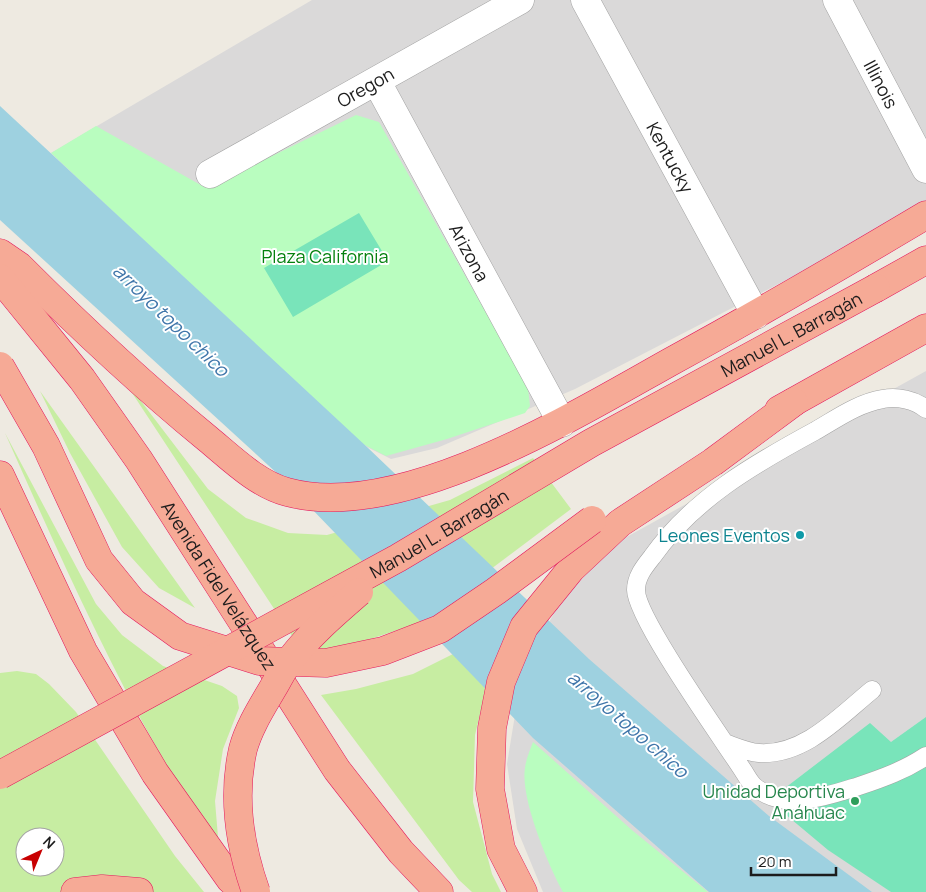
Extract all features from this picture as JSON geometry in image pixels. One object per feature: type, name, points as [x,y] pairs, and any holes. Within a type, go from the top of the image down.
[{"type":"highway","points":[[0,253],[19,266],[182,418],[234,461],[268,485],[285,492],[315,497],[349,496],[405,487],[498,454],[562,422],[756,315],[926,215]]},
{"type":"highway","name":"Manuel L. Barragán","points":[[0,775],[398,558],[592,442],[926,260]]},
{"type":"highway","name":"Avenida Fidel Velázquez","points":[[0,278],[82,378],[139,460],[337,770],[400,852],[439,892]]},
{"type":"highway","points":[[0,366],[46,446],[99,560],[133,602],[180,636],[259,661],[326,663],[383,651],[440,629],[496,591],[592,520],[794,402],[926,328]]},
{"type":"highway","points":[[523,892],[501,849],[490,789],[492,728],[502,682],[524,627],[571,569],[620,523],[713,462],[794,402]]},
{"type":"highway","points":[[0,475],[83,651],[154,773],[230,878],[244,892]]},
{"type":"highway","points":[[256,892],[247,868],[239,827],[238,785],[244,749],[255,719],[291,658],[333,615],[398,558]]},
{"type":"highway","points":[[75,892],[102,889],[139,892]]},
{"type":"street","name":"Oregon","points":[[210,174],[377,82],[520,0]]},
{"type":"street","name":"Kentucky","points":[[585,0],[756,315]]},
{"type":"street","name":"Illinois","points":[[837,0],[926,169]]},
{"type":"street","name":"Arizona","points":[[377,82],[562,422]]},
{"type":"lane","points":[[926,409],[898,398],[870,402],[752,466],[688,516],[642,570],[637,579],[637,599],[652,630],[754,787],[780,799],[801,801],[826,796],[893,774],[926,756]]},
{"type":"lane","points":[[688,516],[703,479],[713,462],[752,466]]},
{"type":"lane","points":[[725,743],[759,753],[790,749],[812,738],[872,690]]},
{"type":"shaded area","points":[[312,0],[926,0],[926,208],[575,389],[437,448],[391,459],[367,447],[51,153]]},
{"type":"shaded area","points":[[926,371],[926,892],[543,892],[517,829],[507,764],[522,672],[559,604],[614,544]]},
{"type":"green space","name":"Plaza California","points":[[356,115],[379,122],[528,388],[530,406],[525,413],[447,439],[386,456],[357,441],[51,153],[96,126],[206,188]]},
{"type":"green space","points":[[359,213],[388,261],[293,317],[264,268]]},
{"type":"green space","points":[[115,367],[208,489],[246,518],[288,533],[327,535],[450,500],[533,458],[571,509],[419,623],[328,653],[292,636]]},
{"type":"green space","points":[[40,391],[195,608],[159,588],[122,547],[70,453]]},
{"type":"green space","points":[[5,433],[96,604],[122,635],[163,666],[222,686],[237,696],[239,708],[223,749],[215,801],[219,849],[166,764],[117,674]]},
{"type":"green space","points":[[485,638],[487,685],[475,735],[473,802],[492,874],[501,892],[472,892],[459,880],[321,695],[356,689],[413,674]]},
{"type":"green space","points":[[17,671],[36,674],[49,684],[76,712],[175,856],[204,892],[0,892],[0,673]]},
{"type":"green space","name":"Unidad Deportiva Anáhuac","points":[[926,717],[926,892],[891,892],[828,850],[785,814],[785,788],[870,723],[891,742]]},
{"type":"green space","points":[[533,742],[633,831],[708,892],[563,892],[536,831],[527,796],[525,768]]},
{"type":"water","name":"arroyo topo chico","points":[[0,106],[367,447],[589,659],[769,816],[872,892],[709,892],[533,738],[280,476],[0,220]]},
{"type":"place","name":"Leones Eventos","points":[[800,535]]},
{"type":"place","name":"Unidad Deportiva Anáhuac","points":[[855,801]]}]
